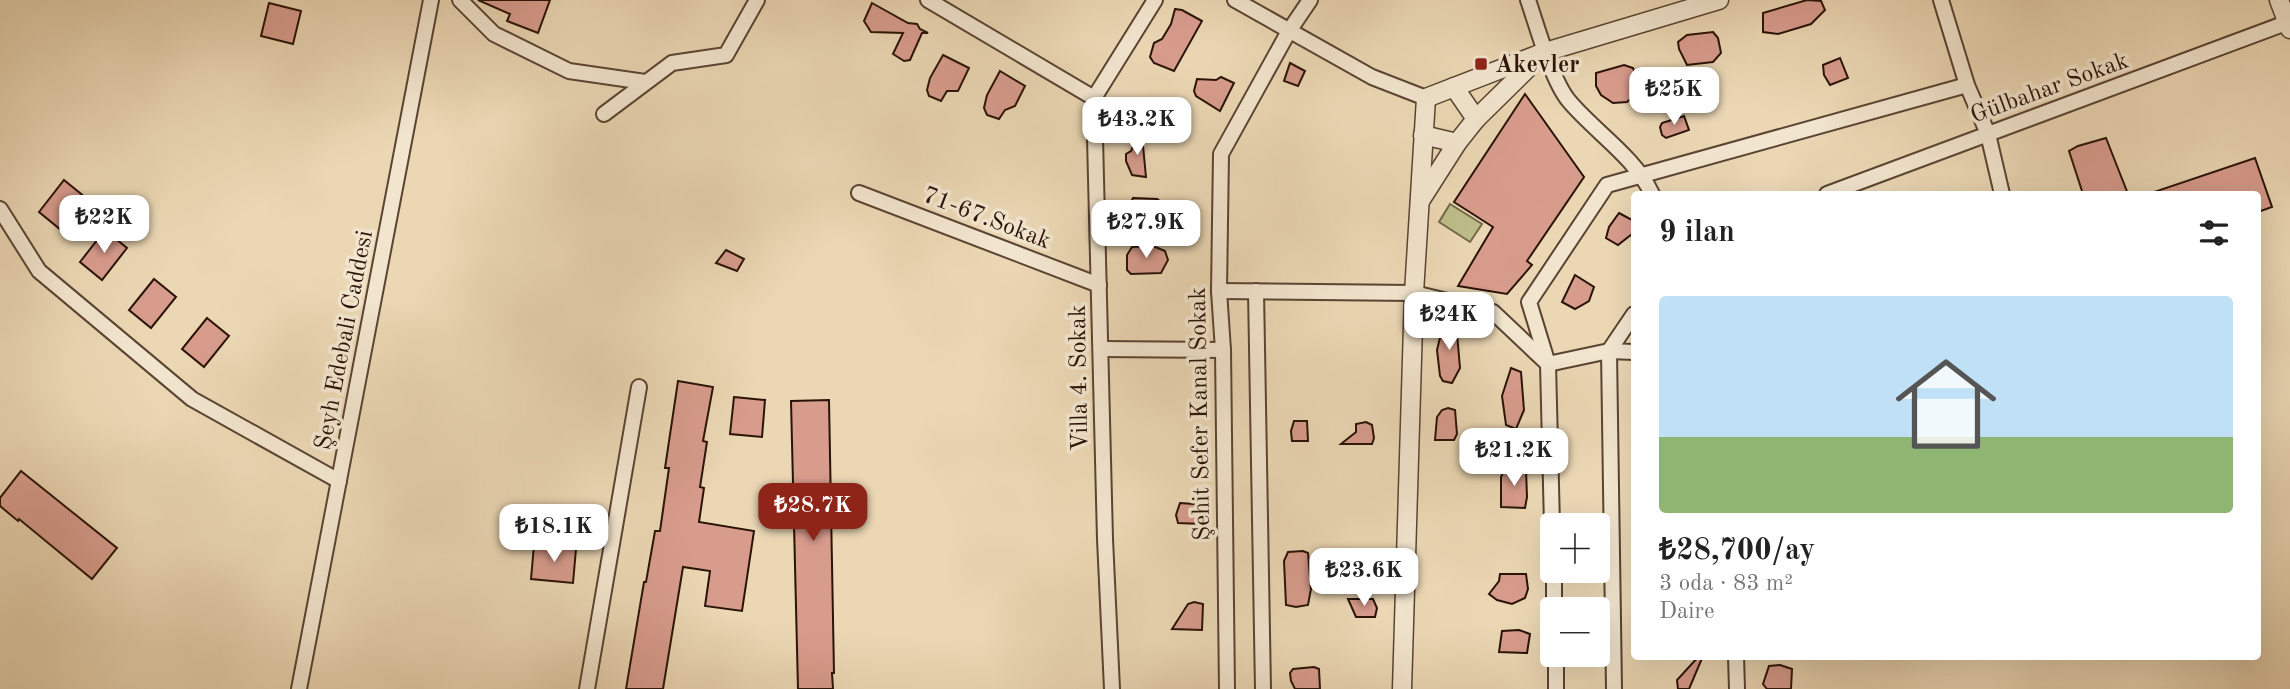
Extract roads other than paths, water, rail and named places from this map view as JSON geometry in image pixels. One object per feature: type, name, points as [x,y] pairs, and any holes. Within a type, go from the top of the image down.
[{"type":"street","name":"Şeyh Edebali Caddesi","points":[[299,689],[431,0]]},
{"type":"street","points":[[460,0],[494,34],[569,71],[645,82]]},
{"type":"street","points":[[604,114],[672,63],[726,55],[757,0]]},
{"type":"street","points":[[928,0],[1094,98],[1155,0]]},
{"type":"street","points":[[1235,0],[1372,77],[1426,98],[1545,52],[1719,0]]},
{"type":"street","name":"Şehit Sefer Kanal Sokak","points":[[1227,689],[1223,350],[1219,291],[1221,154],[1289,31],[1310,0]]},
{"type":"street","points":[[1528,0],[1545,52],[1567,99],[1643,175],[1651,191]]},
{"type":"street","points":[[1941,0],[1967,85],[1987,134],[2001,191]]},
{"type":"street","points":[[2279,0],[2288,26]]},
{"type":"street","name":"Gülbahar Sokak","points":[[1835,191],[2288,26]]},
{"type":"street","points":[[1420,201],[1476,119],[1545,52]]},
{"type":"street","name":"Gülbahar Sokak","points":[[1548,364],[1529,303],[1607,186],[1967,85]]},
{"type":"street","points":[[1454,87],[1476,119]]},
{"type":"street","name":"Villa 4. Sokak","points":[[1094,98],[1105,539],[1112,689]]},
{"type":"street","points":[[1402,689],[1414,293],[1426,98]]},
{"type":"street","points":[[1423,135],[1457,144]]},
{"type":"street","name":"71-67.Sokak","points":[[859,192],[1099,285]]},
{"type":"street","points":[[0,209],[39,271],[192,399],[339,481]]},
{"type":"street","points":[[1219,291],[1414,293],[1493,312],[1548,364],[1552,513]]},
{"type":"street","points":[[1256,291],[1263,689]]},
{"type":"street","points":[[1614,689],[1609,351],[1631,318]]},
{"type":"street","points":[[1101,349],[1223,350]]},
{"type":"street","points":[[1548,364],[1609,351],[1631,352]]},
{"type":"street","points":[[587,689],[639,387]]},
{"type":"street","points":[[1736,660],[1737,689]]},
{"type":"street","points":[[1556,667],[1556,689]]},
{"type":"place","name":"Akevler","points":[[1481,64]]}]
